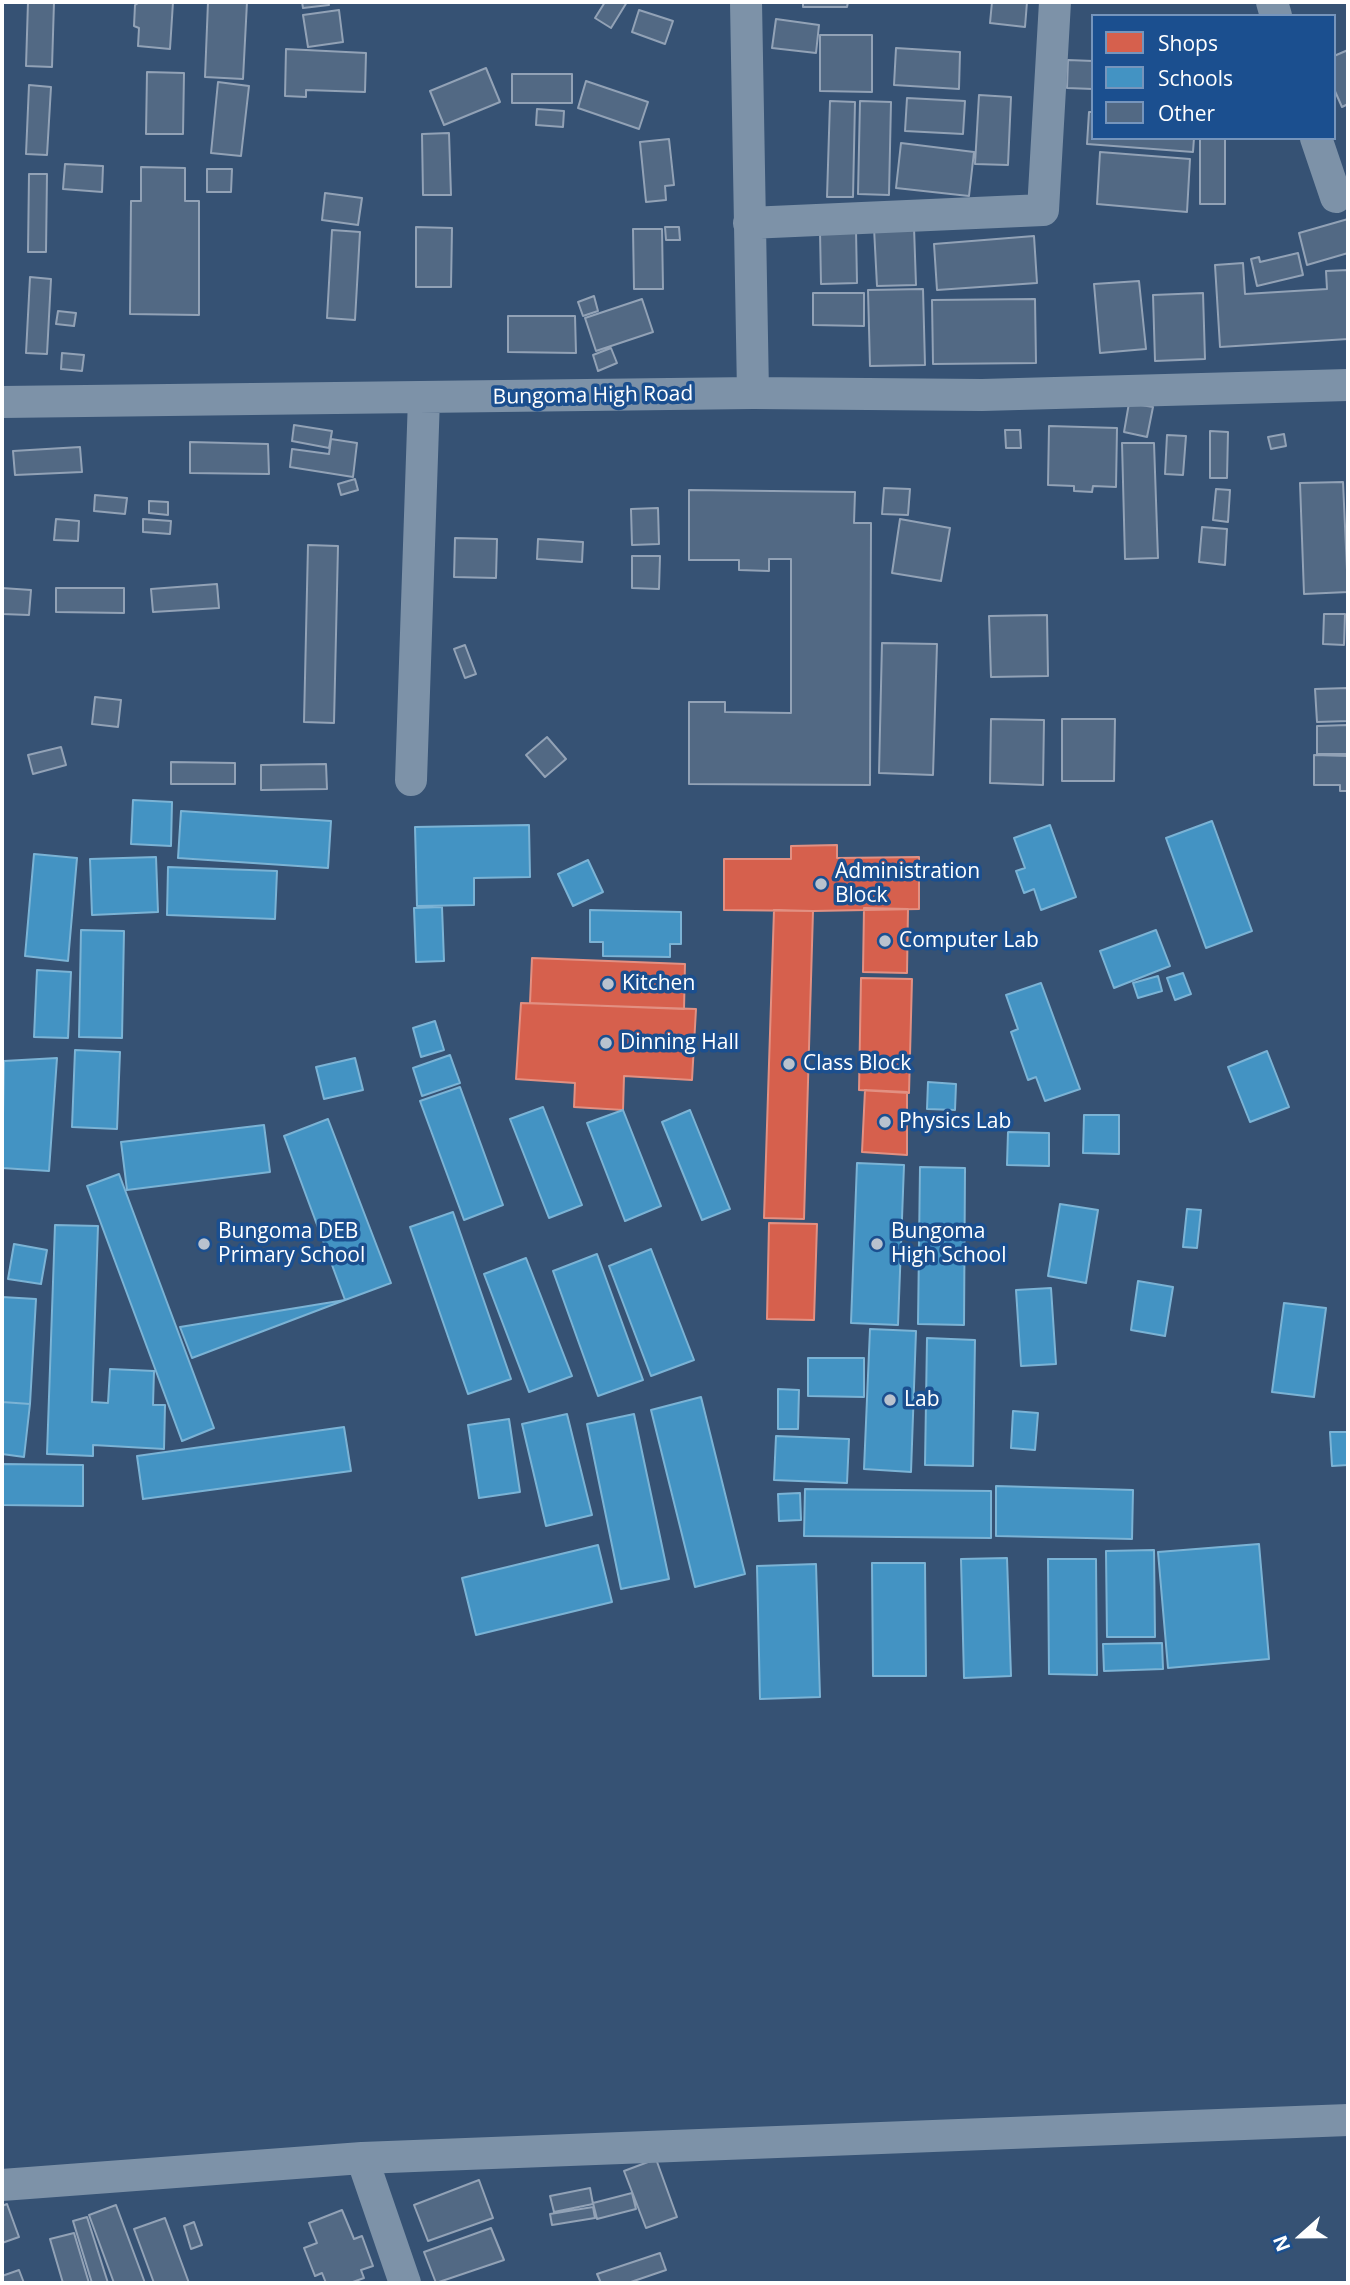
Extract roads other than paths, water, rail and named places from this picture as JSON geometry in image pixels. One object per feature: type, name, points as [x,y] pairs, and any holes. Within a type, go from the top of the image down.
[{"type":"street","points":[[746,2],[752,393]]},
{"type":"street","points":[[749,223],[1043,210],[1055,2]]},
{"type":"street","points":[[1317,140],[1336,197]]},
{"type":"street","name":"Bungoma High Road","points":[[2,402],[752,393],[982,395],[1348,385]]},
{"type":"street","points":[[411,780],[424,398]]},
{"type":"street","points":[[2,2185],[362,2158],[1348,2120]]},
{"type":"street","points":[[362,2158],[405,2283]]},
{"type":"place","name":"Administration Block","points":[[821,884]]},
{"type":"place","name":"Computer Lab","points":[[885,941]]},
{"type":"place","name":"Kitchen","points":[[608,984]]},
{"type":"place","name":"Dinning Hall","points":[[606,1043]]},
{"type":"place","name":"Class Block","points":[[789,1064]]},
{"type":"place","name":"Physics Lab","points":[[885,1122]]},
{"type":"place","name":"Bungoma DEB Primary School","points":[[204,1244]]},
{"type":"place","name":"Bungoma High School","points":[[877,1244]]},
{"type":"place","name":"Lab","points":[[890,1400]]}]
